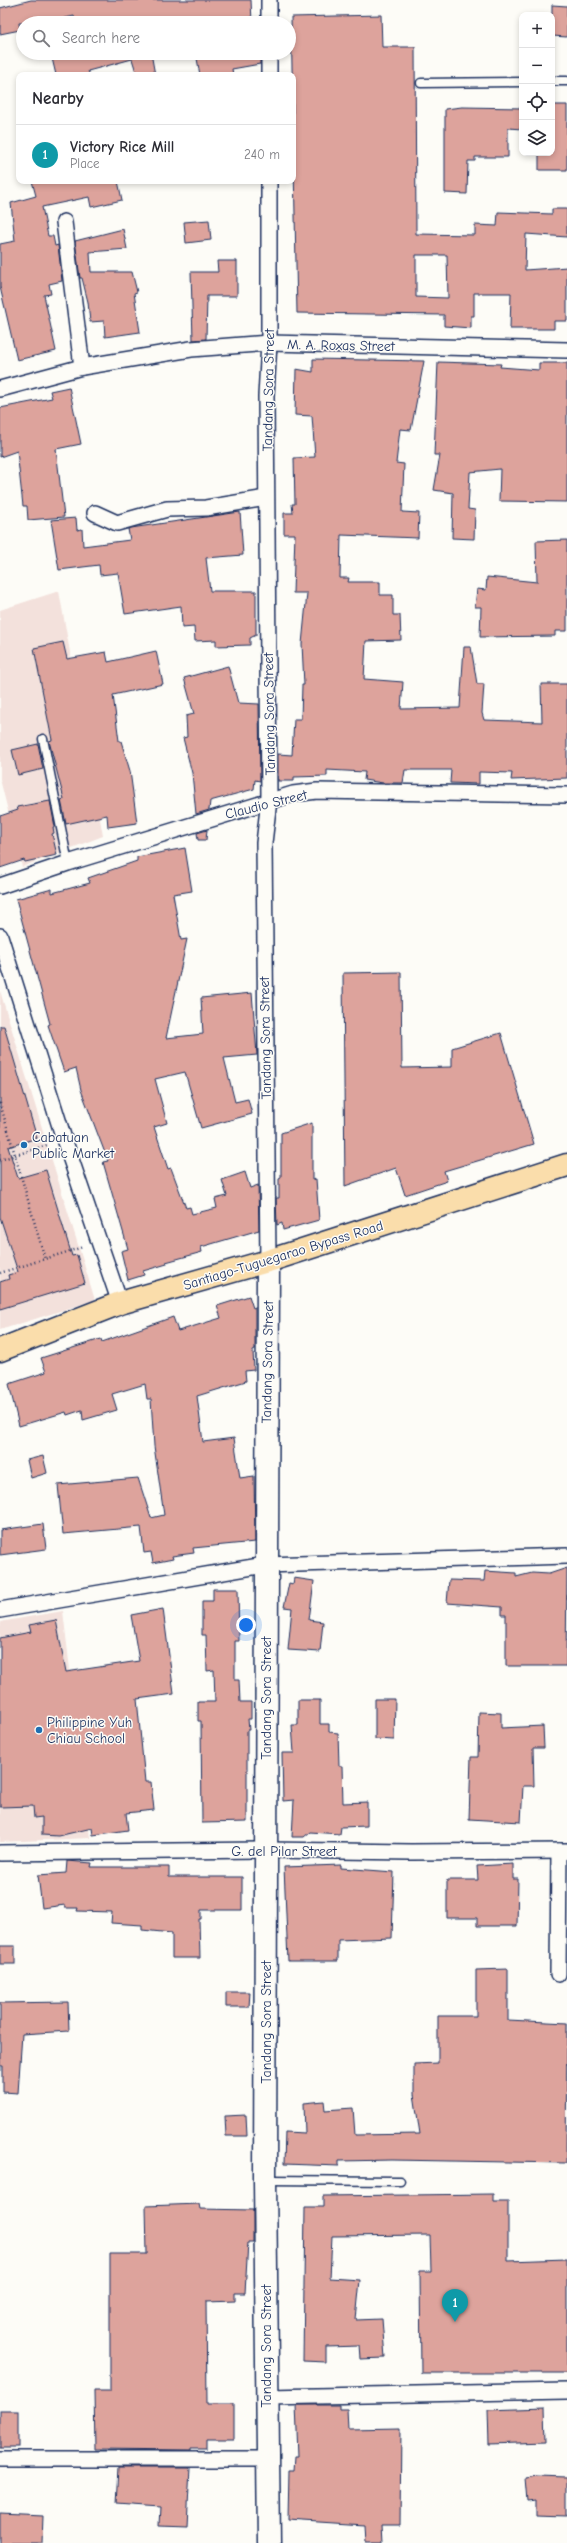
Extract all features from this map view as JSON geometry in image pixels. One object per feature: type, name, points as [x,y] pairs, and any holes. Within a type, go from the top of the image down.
[{"type":"highway","name":"Santiago-Tuguegarao Bypass Road","points":[[0,1350],[120,1303],[268,1261],[567,1165]]},
{"type":"street","points":[[269,0],[269,16]]},
{"type":"street","points":[[269,60],[269,72]]},
{"type":"street","name":"Tandang Sora Street","points":[[269,184],[269,343],[266,396],[266,498],[270,800],[264,844],[268,1261],[265,2180],[269,2543]]},
{"type":"street","points":[[64,222],[82,367]]},
{"type":"street","name":"M. A. Roxas Street","points":[[0,389],[82,367],[191,349],[269,343],[567,350]]},
{"type":"street","points":[[95,513],[117,523],[167,509],[206,508],[266,498]]},
{"type":"street","name":"Claudio Street","points":[[0,886],[68,863],[270,800],[317,792],[567,795]]},
{"type":"street","points":[[0,936],[64,1139],[120,1303]]},
{"type":"street","points":[[0,1610],[266,1565],[567,1556]]},
{"type":"street","name":"G. del Pilar Street","points":[[0,1853],[267,1850],[411,1852],[563,1851]]},
{"type":"street","points":[[558,1974],[563,1851]]},
{"type":"street","points":[[267,2398],[567,2391]]},
{"type":"street","points":[[0,2459],[267,2459]]},
{"type":"lane","points":[[555,82],[567,81]]},
{"type":"lane","points":[[421,83],[519,82]]},
{"type":"lane","points":[[43,739],[68,863]]},
{"type":"lane","points":[[265,2180],[400,2181]]},
{"type":"path","points":[[0,1103],[45,1259]]},
{"type":"path","points":[[0,1160],[64,1139]]},
{"type":"path","points":[[0,1273],[100,1242]]},
{"type":"shaded area","points":[[59,591],[103,836],[22,867],[0,779],[0,610]]},
{"type":"shaded area","name":"Cabatuan Public Market","points":[[0,991],[95,1300],[0,1330]]},
{"type":"shaded area","name":"Philippine Yuh Chiau School","points":[[63,1611],[90,1838],[0,1842],[0,1622]]},
{"type":"building","points":[[31,0],[251,0],[252,16],[16,16],[16,31],[0,34],[0,8]]},
{"type":"building","points":[[552,5],[567,6],[567,37],[555,36],[555,12],[552,12]]},
{"type":"building","points":[[381,15],[382,47],[415,47],[416,234],[475,235],[475,225],[497,226],[498,212],[552,214],[552,209],[567,209],[567,237],[526,234],[525,270],[567,267],[567,321],[554,321],[554,329],[510,329],[511,293],[474,293],[474,316],[471,316],[471,328],[444,326],[444,315],[297,313],[294,184],[296,184],[296,72],[292,72],[292,60],[296,60],[296,17]],"holes":[[[416,255],[447,255],[448,298],[416,297]]]},
{"type":"building","points":[[52,60],[128,60],[88,72],[55,72]]},
{"type":"building","points":[[132,60],[152,60],[154,72],[136,72]]},
{"type":"building","points":[[197,60],[260,60],[260,64],[232,69],[232,72],[199,72]]},
{"type":"building","points":[[555,105],[567,105],[567,170],[539,170],[539,156],[555,156]]},
{"type":"building","points":[[462,107],[519,108],[519,129],[508,128],[508,157],[475,157],[475,161],[468,161],[467,194],[445,193],[445,109]]},
{"type":"building","points":[[33,184],[119,184],[122,200],[91,207],[89,197],[42,207],[48,236],[53,236],[55,246],[58,245],[62,281],[49,284],[51,294],[44,295],[56,351],[17,360],[0,287],[0,244],[15,241],[11,203],[36,196]]},
{"type":"building","points":[[209,220],[211,240],[186,243],[184,222]]},
{"type":"building","points":[[123,229],[127,249],[90,252],[91,272],[132,272],[137,292],[134,293],[140,332],[105,337],[104,321],[90,322],[88,302],[82,278],[80,278],[75,241]]},
{"type":"building","points":[[217,261],[237,261],[237,296],[207,296],[206,339],[193,340],[191,272],[218,272]]},
{"type":"building","points":[[313,359],[424,361],[411,430],[400,429],[396,463],[404,464],[402,512],[419,513],[418,538],[341,535],[340,578],[349,578],[348,582],[380,582],[380,595],[393,595],[393,615],[400,615],[401,640],[366,641],[364,679],[403,682],[401,709],[460,708],[464,647],[471,647],[477,684],[484,684],[482,713],[484,720],[542,722],[541,684],[567,684],[567,778],[511,780],[512,773],[479,772],[479,784],[450,783],[451,770],[405,770],[403,783],[383,783],[364,780],[365,772],[327,770],[327,776],[294,777],[294,781],[278,781],[278,754],[292,755],[294,719],[301,719],[302,685],[304,685],[302,644],[307,593],[293,593],[295,534],[284,534],[284,513],[293,513],[292,504],[295,504],[294,458],[315,457],[312,416],[295,415],[296,369],[313,372]]},
{"type":"building","points":[[438,362],[501,364],[500,367],[539,370],[539,363],[567,363],[567,502],[499,501],[500,469],[470,472],[468,509],[475,510],[474,539],[452,538],[453,493],[434,490],[440,455],[434,455]]},
{"type":"building","points":[[69,387],[81,444],[56,449],[64,517],[28,520],[27,506],[23,506],[17,451],[0,457],[0,408],[52,398],[50,391]]},
{"type":"building","points":[[240,512],[243,555],[206,558],[210,591],[256,591],[256,635],[250,638],[250,645],[216,646],[216,640],[195,641],[194,627],[182,628],[181,606],[125,614],[118,573],[100,575],[99,565],[59,570],[51,520],[76,518],[77,530],[82,529],[83,546],[130,540],[128,529],[131,528]]},
{"type":"building","points":[[567,540],[567,631],[555,631],[555,636],[480,637],[481,607],[475,607],[477,589],[486,590],[487,577],[537,582],[536,541]]},
{"type":"building","points":[[63,642],[67,659],[106,652],[108,662],[156,651],[163,684],[113,695],[119,741],[121,741],[130,771],[137,823],[108,827],[107,815],[66,824],[61,800],[64,799],[49,741],[52,740],[34,648]]},
{"type":"building","points":[[228,666],[238,703],[259,704],[260,781],[255,780],[254,789],[210,801],[209,810],[196,814],[192,773],[183,738],[187,737],[186,716],[194,714],[184,678]]},
{"type":"building","points":[[38,744],[43,769],[18,775],[12,750]]},
{"type":"building","points":[[50,801],[55,827],[53,827],[54,833],[52,834],[57,855],[25,862],[24,860],[0,868],[0,816],[18,810],[17,807]]},
{"type":"building","points":[[207,830],[206,840],[198,840],[197,833]]},
{"type":"building","points":[[185,848],[192,891],[173,894],[181,940],[187,939],[166,1038],[203,1034],[201,998],[252,993],[257,1055],[224,1058],[235,1102],[248,1099],[252,1114],[201,1128],[185,1072],[155,1079],[167,1123],[154,1127],[168,1169],[171,1168],[186,1208],[190,1207],[192,1214],[217,1208],[215,1199],[227,1196],[222,1180],[245,1172],[250,1188],[258,1185],[259,1230],[201,1247],[202,1252],[166,1262],[167,1264],[143,1271],[144,1275],[128,1280],[121,1251],[128,1249],[103,1162],[108,1161],[81,1090],[76,1068],[64,1072],[48,1025],[50,1024],[16,899],[52,889],[52,893],[90,883],[88,878],[137,861],[137,857]]},
{"type":"building","points":[[401,972],[402,1068],[452,1067],[452,1048],[501,1033],[534,1144],[444,1171],[447,1181],[405,1195],[396,1168],[345,1186],[343,973]]},
{"type":"building","name":"Cabatuan Public Market","points":[[0,1026],[4,1026],[37,1138],[8,1147],[18,1178],[46,1170],[72,1256],[77,1255],[85,1283],[0,1309],[0,1282],[9,1279],[8,1275],[18,1272],[0,1217]]},
{"type":"building","points":[[312,1123],[312,1180],[316,1179],[319,1220],[283,1230],[282,1223],[277,1225],[276,1198],[279,1198],[279,1179],[281,1178],[281,1133]]},
{"type":"building","points":[[249,1296],[253,1308],[255,1307],[255,1350],[253,1351],[254,1370],[245,1371],[246,1381],[197,1396],[203,1442],[234,1438],[240,1478],[254,1476],[255,1542],[193,1548],[194,1553],[172,1556],[173,1559],[153,1563],[151,1552],[144,1553],[141,1527],[63,1534],[58,1485],[138,1478],[151,1518],[164,1515],[154,1446],[151,1399],[147,1399],[145,1384],[112,1394],[117,1410],[83,1420],[82,1410],[67,1415],[66,1412],[19,1426],[9,1384],[46,1372],[41,1358],[101,1339],[102,1342],[173,1317],[178,1331],[221,1318],[217,1306]]},
{"type":"building","points":[[43,1456],[47,1473],[31,1478],[27,1460]]},
{"type":"building","points":[[43,1524],[46,1549],[0,1555],[0,1530]]},
{"type":"building","points":[[567,1568],[566,1666],[506,1666],[506,1615],[502,1615],[502,1607],[447,1603],[449,1580],[484,1581],[485,1571],[516,1573],[516,1577],[532,1573],[549,1574]]},
{"type":"building","points":[[294,1578],[314,1581],[309,1620],[323,1622],[320,1652],[288,1650],[292,1608],[284,1607],[289,1583],[293,1584]]},
{"type":"building","points":[[213,1589],[238,1589],[239,1641],[235,1641],[235,1680],[239,1680],[240,1702],[251,1702],[251,1719],[248,1719],[249,1730],[247,1730],[247,1822],[202,1823],[201,1721],[198,1721],[198,1702],[215,1702],[214,1670],[207,1671],[206,1635],[202,1635],[202,1601],[213,1601]]},
{"type":"building","points":[[163,1609],[174,1694],[137,1699],[145,1782],[151,1782],[154,1810],[126,1813],[128,1830],[93,1835],[92,1828],[58,1836],[42,1835],[42,1817],[34,1818],[33,1806],[0,1807],[0,1638],[31,1632],[29,1625],[56,1620],[66,1672],[139,1661],[131,1615]]},
{"type":"building","points":[[375,1699],[395,1699],[394,1740],[375,1739]]},
{"type":"building","points":[[298,1700],[320,1700],[320,1724],[329,1724],[329,1732],[338,1733],[339,1766],[342,1766],[343,1803],[367,1802],[367,1826],[341,1827],[340,1834],[310,1832],[304,1837],[292,1837],[294,1800],[283,1801],[282,1753],[294,1753],[292,1725],[298,1725]]},
{"type":"building","points":[[479,1712],[501,1713],[501,1728],[543,1726],[544,1748],[533,1748],[534,1786],[523,1786],[521,1822],[469,1819],[471,1757],[478,1757]]},
{"type":"building","points":[[67,1861],[92,1863],[91,1867],[169,1867],[169,1877],[242,1877],[242,1910],[201,1910],[201,1919],[199,1919],[200,1958],[172,1958],[172,1933],[142,1930],[142,1925],[111,1923],[112,1912],[77,1911],[78,1908],[65,1908],[65,1905],[42,1908],[38,1875],[66,1873]]},
{"type":"building","points":[[513,1864],[513,1879],[518,1879],[517,1926],[477,1926],[477,1918],[447,1918],[447,1880],[478,1880],[477,1866]]},
{"type":"building","points":[[341,1865],[341,1868],[394,1872],[392,1938],[338,1940],[338,1961],[288,1961],[284,1867]]},
{"type":"building","points":[[0,1946],[15,1946],[15,1964],[0,1964]]},
{"type":"building","points":[[508,1969],[508,2020],[567,2023],[566,2163],[392,2160],[339,2161],[339,2166],[284,2164],[285,2132],[305,2133],[304,2103],[324,2101],[325,2110],[353,2108],[355,2135],[420,2134],[414,2094],[414,2064],[438,2063],[438,2016],[476,2016],[476,1970]]},
{"type":"building","points":[[226,1992],[250,1992],[249,2007],[226,2007]]},
{"type":"building","points":[[68,2002],[69,2031],[22,2034],[18,2093],[3,2092],[3,2066],[0,2066],[0,2003]]},
{"type":"building","points":[[246,2115],[247,2136],[226,2136],[225,2116]]},
{"type":"building","points":[[493,2194],[493,2201],[508,2201],[508,2261],[567,2259],[567,2373],[421,2373],[420,2271],[431,2271],[430,2235],[332,2236],[330,2278],[360,2280],[356,2320],[382,2319],[385,2358],[360,2359],[359,2346],[326,2347],[326,2362],[303,2361],[305,2207],[323,2207],[323,2196]]},
{"type":"building","points":[[199,2204],[200,2209],[253,2210],[253,2242],[248,2242],[245,2293],[235,2293],[235,2301],[206,2302],[207,2404],[234,2404],[234,2439],[207,2439],[207,2448],[191,2448],[191,2450],[95,2449],[94,2391],[110,2391],[110,2254],[147,2254],[146,2206]]},
{"type":"building","points":[[296,2405],[339,2405],[339,2409],[347,2409],[348,2429],[401,2428],[400,2525],[381,2525],[382,2543],[366,2543],[365,2525],[288,2520],[289,2470],[294,2470],[295,2456],[298,2456]]},
{"type":"building","points":[[545,2408],[546,2442],[489,2444],[488,2410]]},
{"type":"building","points":[[0,2411],[18,2411],[18,2447],[0,2447]]},
{"type":"building","points":[[119,2468],[190,2468],[187,2526],[159,2525],[160,2507],[117,2504]]},
{"type":"building","points":[[537,2476],[567,2477],[567,2516],[536,2515],[536,2500],[527,2501],[525,2478]]},
{"type":"building","points":[[0,2514],[43,2516],[42,2543],[0,2543]]},
{"type":"place","name":"Cabatuan Public Market","points":[[24,1145]]},
{"type":"place","name":"Philippine Yuh Chiau School","points":[[39,1730]]},
{"type":"place","name":"Victory Rice Mill","points":[[455,2322]]}]
